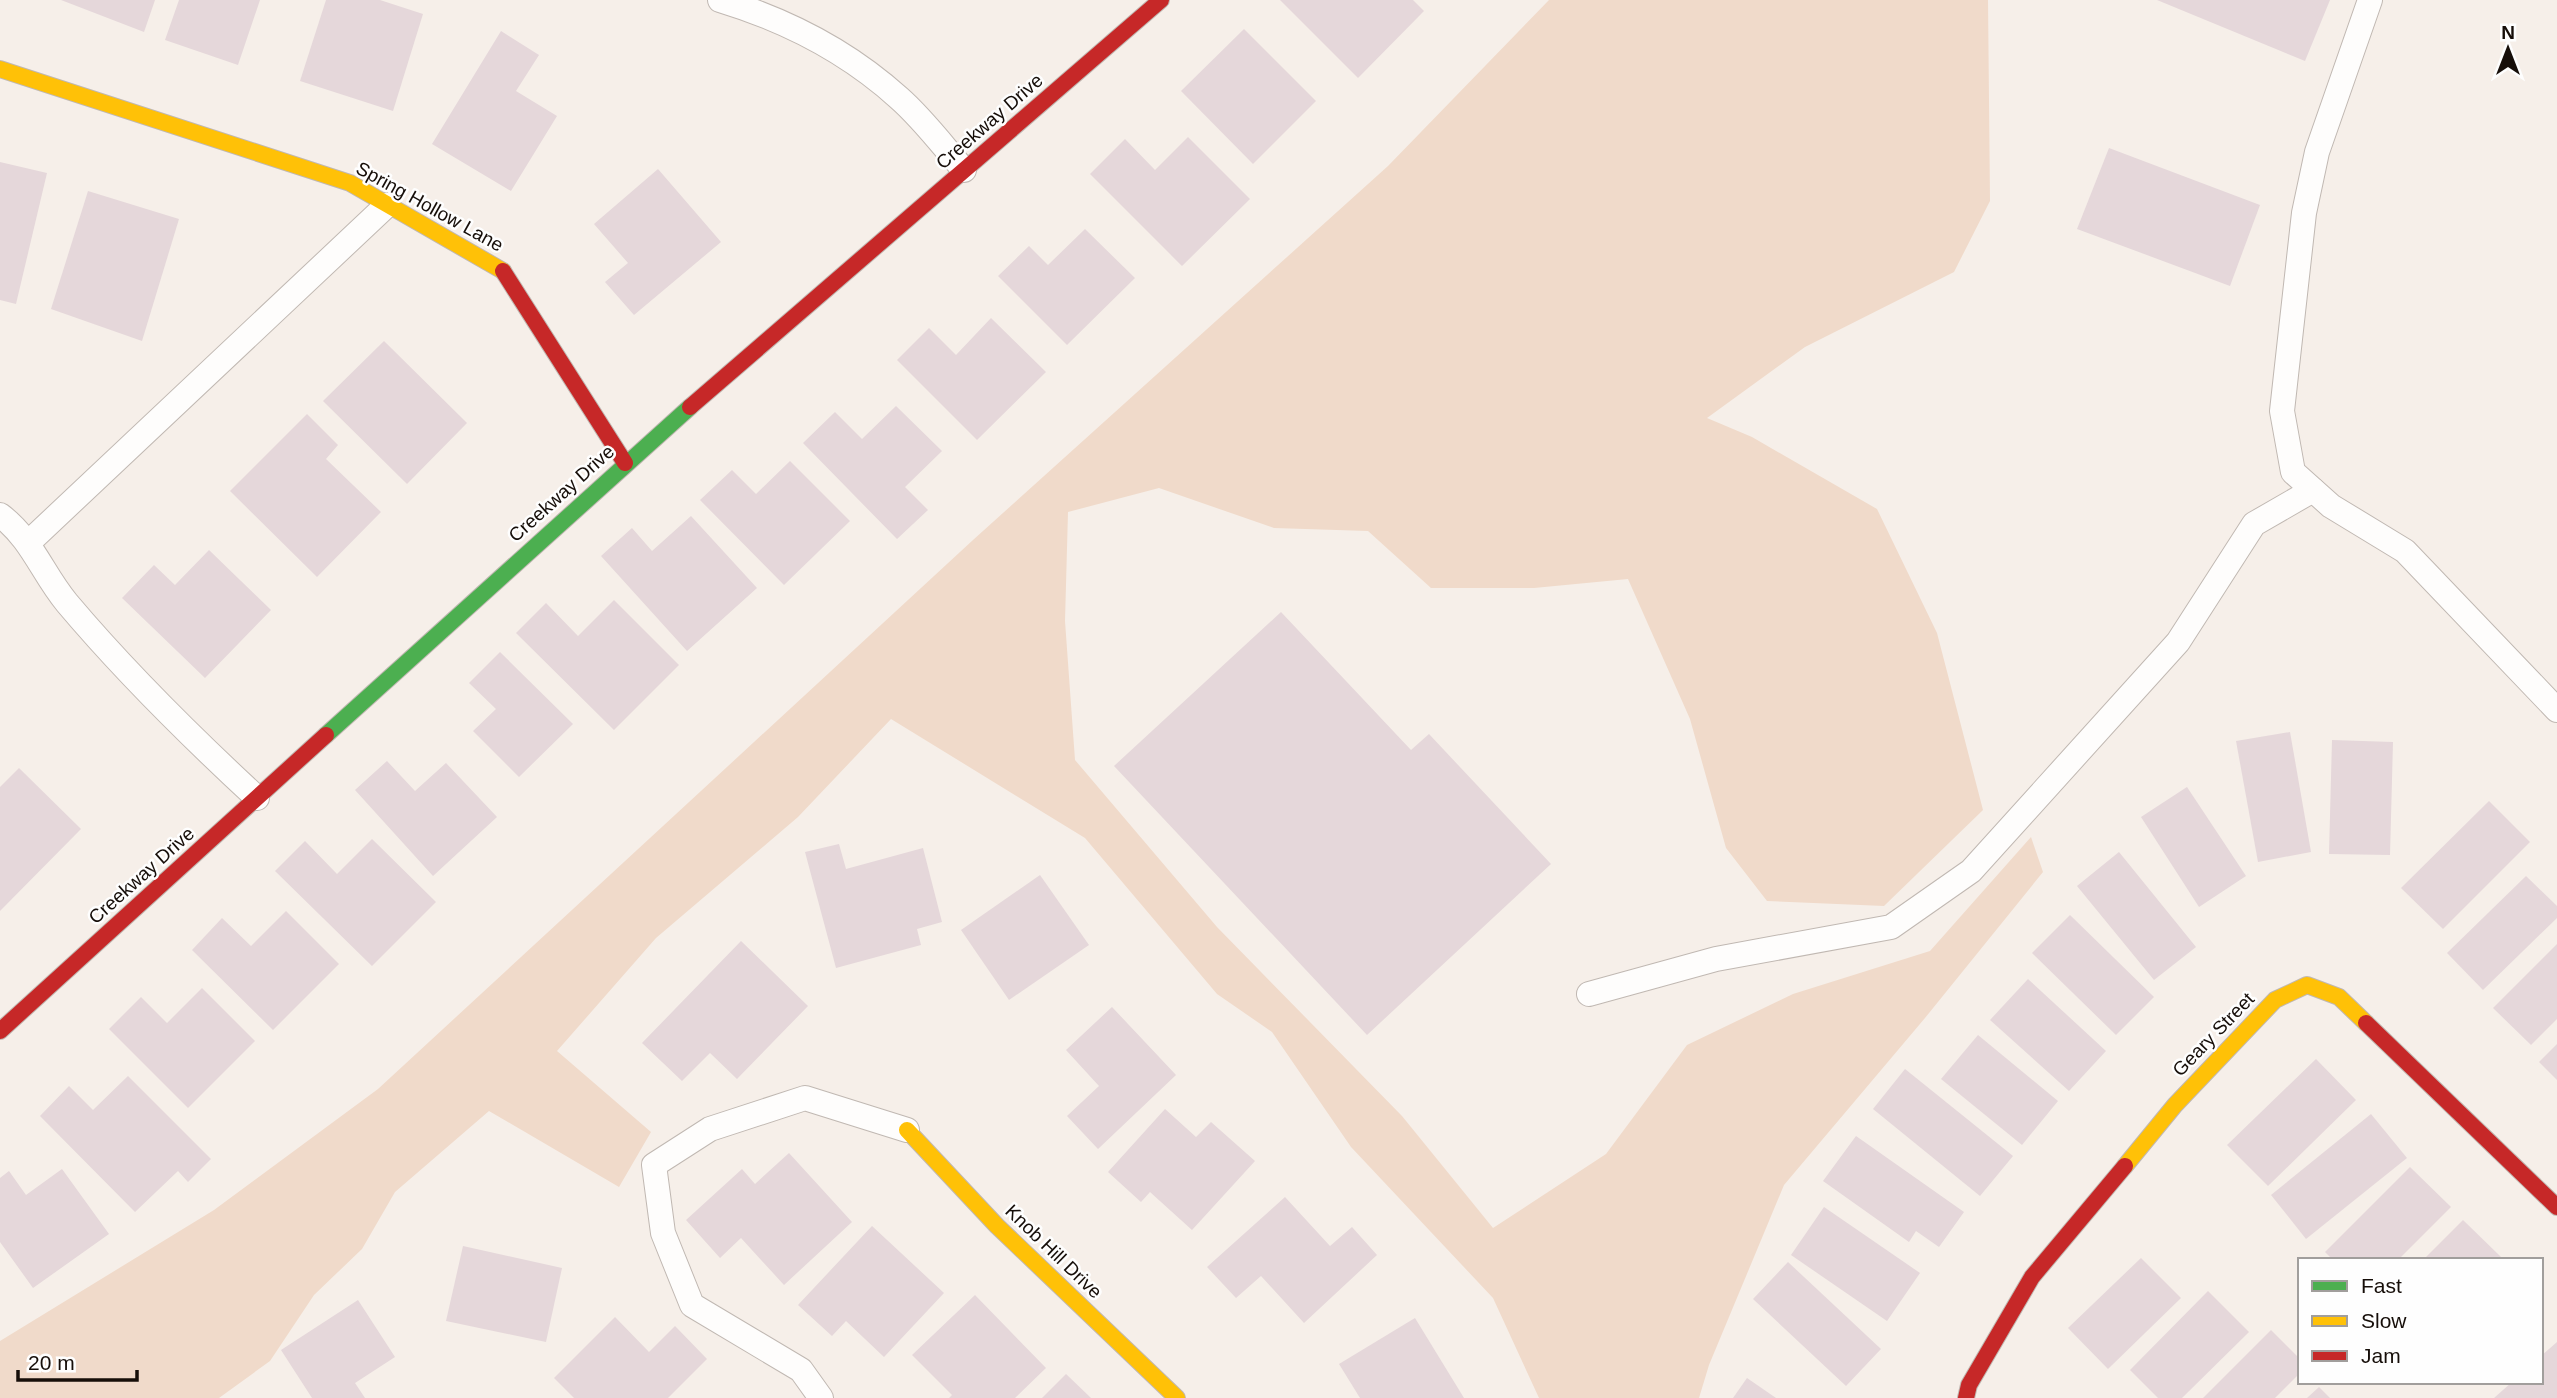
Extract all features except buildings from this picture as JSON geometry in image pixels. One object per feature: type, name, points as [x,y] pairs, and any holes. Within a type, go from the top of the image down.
[{"type":"street","name":"Creekway Drive","points":[[0,1031],[625,463],[1161,0]]},
{"type":"street","name":"Spring Hollow Lane","points":[[0,69],[350,183],[505,272],[625,463]]},
{"type":"street","name":"Geary Street","points":[[1966,1398],[1969,1385],[2040,1266],[2175,1105],[2211,1067],[2275,1000],[2307,985],[2339,997],[2557,1207]]},
{"type":"street","name":"Knob Hill Drive","points":[[907,1130],[997,1226],[1177,1398]]},
{"type":"lane","points":[[720,0],[769,14],[846,55],[901,99],[964,170]]},
{"type":"lane","points":[[2370,0],[2317,152],[2304,213],[2282,411],[2294,472],[2331,506],[2405,551],[2557,710]]},
{"type":"lane","points":[[28,544],[387,205]]},
{"type":"lane","points":[[1589,994],[1716,958],[1891,927],[1971,871],[2054,782],[2178,642],[2254,524],[2313,490]]},
{"type":"lane","points":[[0,515],[20,530],[65,600],[155,703],[257,798]]},
{"type":"lane","points":[[821,1398],[800,1370],[692,1305],[663,1233],[654,1165],[710,1129],[805,1098],[907,1130]]},
{"type":"shaded area","points":[[1549,0],[1988,0],[1990,201],[1954,272],[1805,347],[1707,418],[1752,437],[1877,509],[1937,633],[1983,810],[1884,906],[1767,901],[1726,848],[1690,719],[1628,579],[1534,588],[1431,588],[1368,531],[1274,528],[1159,488],[1068,512],[1065,621],[1075,760],[1217,927],[1402,1116],[1493,1228],[1606,1154],[1687,1045],[1793,994],[1930,951],[2031,837],[2043,872],[1925,1018],[1784,1185],[1709,1365],[1699,1398],[1539,1398],[1493,1298],[1351,1147],[1272,1032],[1217,994],[1085,838],[891,719],[798,817],[656,938],[557,1051],[651,1132],[619,1187],[489,1111],[395,1192],[362,1249],[314,1295],[270,1361],[219,1398],[0,1398],[0,1341],[214,1210],[378,1089],[973,540],[1388,166]]},
{"type":"traffic: fast","points":[[326,735],[690,407]]},
{"type":"traffic: slow","points":[[0,69],[350,183],[503,271]]},
{"type":"traffic: slow","points":[[2125,1166],[2175,1105],[2275,1000],[2307,985],[2339,997],[2366,1023]]},
{"type":"traffic: slow","points":[[907,1130],[997,1226],[1177,1398]]},
{"type":"traffic: jam","points":[[690,407],[1161,0]]},
{"type":"traffic: jam","points":[[503,271],[625,463]]},
{"type":"traffic: jam","points":[[0,1031],[326,735]]},
{"type":"traffic: jam","points":[[2366,1023],[2557,1207]]},
{"type":"traffic: jam","points":[[1966,1398],[1969,1385],[2032,1277],[2125,1166]]}]
